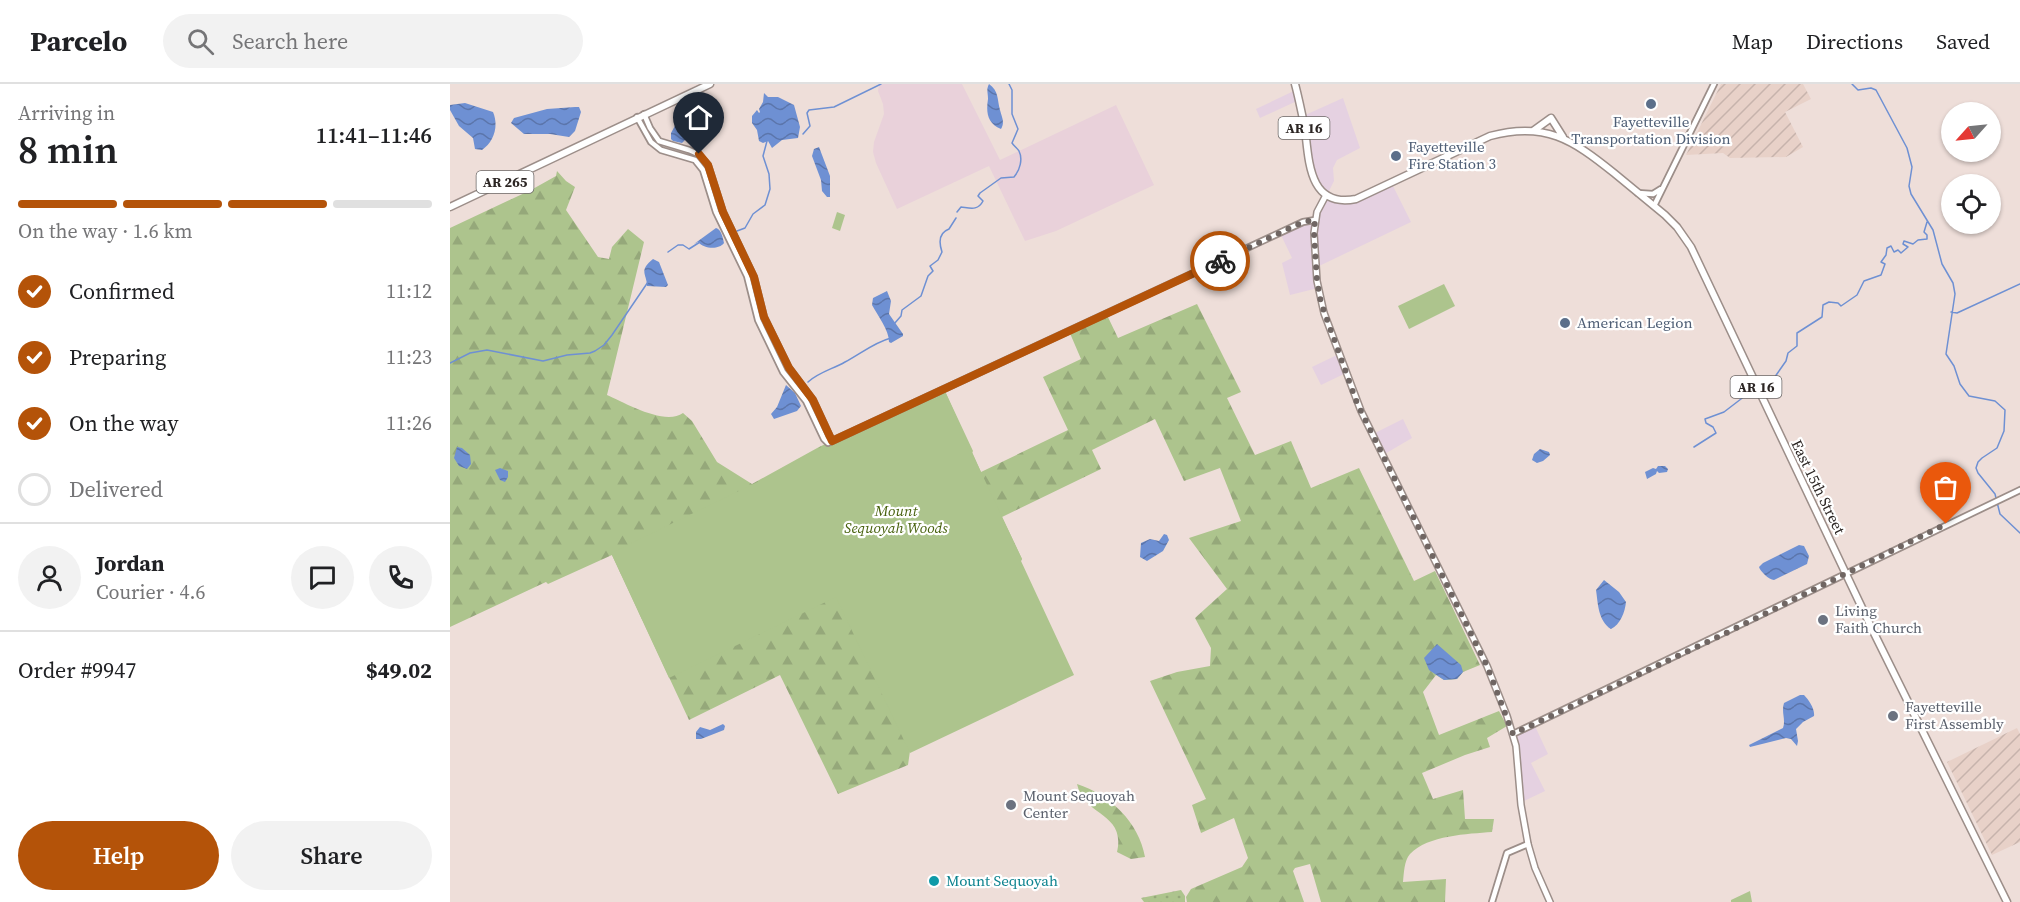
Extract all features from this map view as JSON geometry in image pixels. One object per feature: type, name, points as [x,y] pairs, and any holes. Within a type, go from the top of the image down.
[{"type":"main road","name":"AR 265","points":[[450,207],[710,84]]},
{"type":"main road","name":"AR 16","points":[[1295,84],[1303,116],[1311,174],[1326,195],[1343,200],[1356,199],[1490,136],[1508,132],[1533,131]]},
{"type":"main road","points":[[1533,131],[1551,118],[1563,138]]},
{"type":"main road","name":"East 15th Street","points":[[1533,131],[1563,138],[1589,153],[1677,227],[1691,247],[1845,574],[2007,902]]},
{"type":"main road","points":[[1326,195],[1315,220],[1314,233],[1319,291],[1324,313],[1371,434],[1487,666],[1513,734],[1528,844],[1550,902]]},
{"type":"street","points":[[1654,206],[1714,84]]},
{"type":"street","points":[[640,116],[659,141],[699,154],[708,165],[723,212],[754,277],[764,317],[789,368],[812,398],[832,441]]},
{"type":"street","points":[[640,116],[651,142],[661,150],[694,160],[703,170],[716,212],[747,276],[758,320],[783,372],[806,401],[828,443],[1303,222],[1315,220]]},
{"type":"street","points":[[1638,193],[1653,194],[1663,187]]},
{"type":"street","points":[[806,401],[812,398]]},
{"type":"street","points":[[1513,734],[2020,490]]},
{"type":"street","points":[[1492,902],[1507,853],[1528,844]]},
{"type":"shaded area","points":[[881,84],[962,84],[1000,160],[1116,105],[1154,185],[1056,231],[1025,241],[989,166],[897,209],[873,152],[874,142],[884,114],[878,91]]},
{"type":"shaded area","points":[[1721,84],[1803,84],[1811,99],[1785,112],[1803,147],[1786,157],[1730,158],[1723,153],[1686,155]]},
{"type":"shaded area","points":[[1296,90],[1299,100],[1260,118],[1256,109]]},
{"type":"shaded area","points":[[1343,98],[1360,148],[1337,160],[1333,168],[1334,181],[1327,195],[1349,200],[1391,182],[1411,222],[1317,267],[1318,288],[1290,295],[1282,263],[1292,258],[1280,233],[1315,220],[1326,195],[1316,184],[1303,116]]},
{"type":"shaded area","points":[[1339,354],[1346,373],[1321,385],[1312,367]]},
{"type":"shaded area","points":[[1403,419],[1412,438],[1383,455],[1373,434]]},
{"type":"shaded area","points":[[1534,724],[1548,754],[1531,763],[1545,791],[1524,801],[1521,800],[1513,734]]},
{"type":"shaded area","points":[[2017,728],[2020,734],[2020,842],[1992,855],[1947,762]]},
{"type":"green space","points":[[557,171],[575,187],[566,210],[598,257],[609,259],[612,247],[628,229],[644,242],[607,395],[634,408],[656,415],[666,417],[683,413],[692,421],[717,462],[752,484],[819,447],[944,389],[981,472],[1068,430],[1043,377],[1081,359],[1069,331],[1106,313],[1118,338],[1197,304],[1241,392],[1227,398],[1255,455],[1291,441],[1311,488],[1359,468],[1414,581],[1435,571],[1480,665],[1463,672],[1457,679],[1444,680],[1436,675],[1423,692],[1439,735],[1499,711],[1507,726],[1487,738],[1490,747],[1422,773],[1433,799],[1463,790],[1465,819],[1494,819],[1492,832],[1438,839],[1418,848],[1408,857],[1403,882],[1446,879],[1445,902],[1321,902],[1310,864],[1295,868],[1293,871],[1304,902],[1187,902],[1186,897],[1191,889],[1242,867],[1248,858],[1234,818],[1201,833],[1192,805],[1206,799],[1150,681],[1177,672],[1210,666],[1211,648],[1195,618],[1227,589],[1189,538],[1241,521],[1220,468],[1184,481],[1155,419],[1092,450],[1101,469],[1002,517],[1022,559],[910,751],[908,765],[838,794],[780,675],[689,720],[612,555],[548,584],[546,582],[450,627],[450,228],[531,190],[556,176]]},
{"type":"green space","points":[[837,212],[845,215],[840,231],[832,228]]},
{"type":"green space","points":[[1444,284],[1455,306],[1409,329],[1398,306]]},
{"type":"green space","name":"Mount Sequoyah Woods","points":[[944,389],[1074,675],[910,753],[836,597],[669,678],[611,553],[776,473],[828,443]]},
{"type":"green space","points":[[1077,784],[1101,795],[1130,821],[1142,844],[1145,857],[1131,859],[1117,852],[1116,829],[1087,803]]},
{"type":"green space","points":[[1181,890],[1185,896],[1185,902],[1144,902],[1141,898]]},
{"type":"green space","points":[[1750,891],[1752,902],[1731,902],[1731,900]]},
{"type":"water","points":[[989,84],[995,89],[997,96],[1003,120],[1001,129],[996,127],[988,117],[987,90]]},
{"type":"water","points":[[764,93],[768,97],[778,97],[794,105],[800,127],[798,138],[782,140],[772,148],[768,141],[763,143],[759,141],[757,130],[752,123],[752,116],[757,110],[760,112]]},
{"type":"water","points":[[465,103],[493,112],[495,117],[494,133],[490,143],[482,150],[475,149],[473,138],[459,126],[450,110],[450,105]]},
{"type":"water","points":[[579,107],[581,112],[575,131],[569,137],[524,134],[511,123],[514,118],[547,109]]},
{"type":"water","points":[[676,124],[687,127],[685,140],[682,143],[671,139],[671,133]]},
{"type":"water","points":[[819,147],[830,176],[830,197],[822,191],[821,180],[812,156],[814,149]]},
{"type":"water","points":[[716,228],[722,236],[724,243],[722,245],[711,248],[698,242],[694,244]]},
{"type":"water","points":[[653,259],[659,262],[668,285],[666,287],[647,286],[644,272],[648,263]]},
{"type":"water","points":[[887,291],[891,301],[889,314],[903,334],[891,343],[872,305],[873,298]]},
{"type":"water","points":[[786,385],[795,393],[801,406],[797,411],[774,419],[771,414],[777,407]]},
{"type":"water","points":[[457,447],[470,455],[471,464],[467,469],[459,466],[454,458]]},
{"type":"water","points":[[1540,449],[1549,452],[1550,455],[1537,463],[1532,460],[1534,454]]},
{"type":"water","points":[[1658,466],[1665,466],[1668,469],[1667,472],[1657,471],[1647,479],[1645,472],[1656,469]]},
{"type":"water","points":[[500,468],[508,471],[505,482],[500,480],[495,470]]},
{"type":"water","points":[[1164,534],[1169,540],[1163,551],[1147,561],[1140,557],[1141,543],[1150,539],[1159,541]]},
{"type":"water","points":[[1799,545],[1804,546],[1809,556],[1807,564],[1774,580],[1767,577],[1760,569],[1763,563]]},
{"type":"water","points":[[1604,580],[1619,592],[1626,602],[1622,618],[1611,629],[1601,617],[1597,600],[1596,590]]},
{"type":"water","points":[[1437,644],[1461,665],[1463,672],[1457,679],[1444,680],[1429,670],[1424,658]]},
{"type":"water","points":[[1804,695],[1810,702],[1814,716],[1796,729],[1797,746],[1791,739],[1786,738],[1750,747],[1749,745],[1783,728],[1784,703]]},
{"type":"water","points":[[723,724],[724,730],[696,739],[696,732],[700,727],[710,730]]},
{"type":"waterway","points":[[803,134],[810,126],[807,113],[809,110],[834,107],[881,84]]},
{"type":"waterway","points":[[957,212],[961,207],[979,206],[983,201],[978,196],[980,193],[1001,178],[1014,177],[1019,168],[1020,154],[1012,143],[1018,129],[1012,114],[1012,90],[1009,84]]},
{"type":"waterway","points":[[1852,84],[1858,90],[1871,88],[1876,90],[1907,148],[1912,167],[1909,186],[1911,194],[1933,230],[1942,264],[1953,283],[1955,294],[1946,354],[1954,366],[1960,384],[1969,396],[1995,401],[2005,410],[2004,431],[1997,448],[1982,458],[1976,468],[1995,494],[2000,514],[2020,533]]},
{"type":"waterway","points":[[737,231],[745,228],[753,214],[765,205],[770,189],[769,174],[763,156],[767,141]]},
{"type":"waterway","points":[[894,324],[901,316],[902,310],[921,296],[928,276],[933,271],[930,266],[938,260],[942,252],[941,236],[956,218]]},
{"type":"waterway","points":[[1762,384],[1772,381],[1786,361],[1788,353],[1797,346],[1797,333],[1822,317],[1823,305],[1829,302],[1838,303],[1841,306],[1857,295],[1864,281],[1881,275],[1885,264],[1881,262],[1886,255],[1887,248],[1891,246],[1894,252],[1898,250],[1901,253],[1908,247],[1903,244],[1904,241],[1913,244],[1918,240],[1927,239],[1924,232],[1927,222]]},
{"type":"waterway","points":[[668,252],[678,245],[689,249],[700,242]]},
{"type":"waterway","points":[[450,363],[470,353],[487,350],[543,361],[595,351],[612,335],[648,282]]},
{"type":"waterway","points":[[1951,312],[1957,313],[2020,284]]},
{"type":"waterway","points":[[808,382],[873,345],[891,338]]},
{"type":"waterway","points":[[1694,447],[1716,433],[1705,419],[1724,412],[1754,389]]},
{"type":"way so far","points":[[1220,261],[1303,222],[1315,220],[1317,281],[1321,303],[1357,403],[1487,666],[1513,734],[1724,634],[1946,524]]},
{"type":"place","name":"Fayetteville Transportation Division","points":[[1651,104]]},
{"type":"place","name":"Fayetteville Fire Station 3","points":[[1396,156]]},
{"type":"place","name":"American Legion","points":[[1565,323]]},
{"type":"place","name":"Living Faith Church","points":[[1823,620]]},
{"type":"place","name":"Fayetteville First Assembly","points":[[1893,716]]},
{"type":"place","name":"Mount Sequoyah Center","points":[[1011,805]]},
{"type":"place","name":"Mount Sequoyah","points":[[934,881]]},
{"type":"route","points":[[699,154],[708,165],[723,212],[754,277],[764,317],[789,368],[813,400],[832,441],[1220,261]]}]
